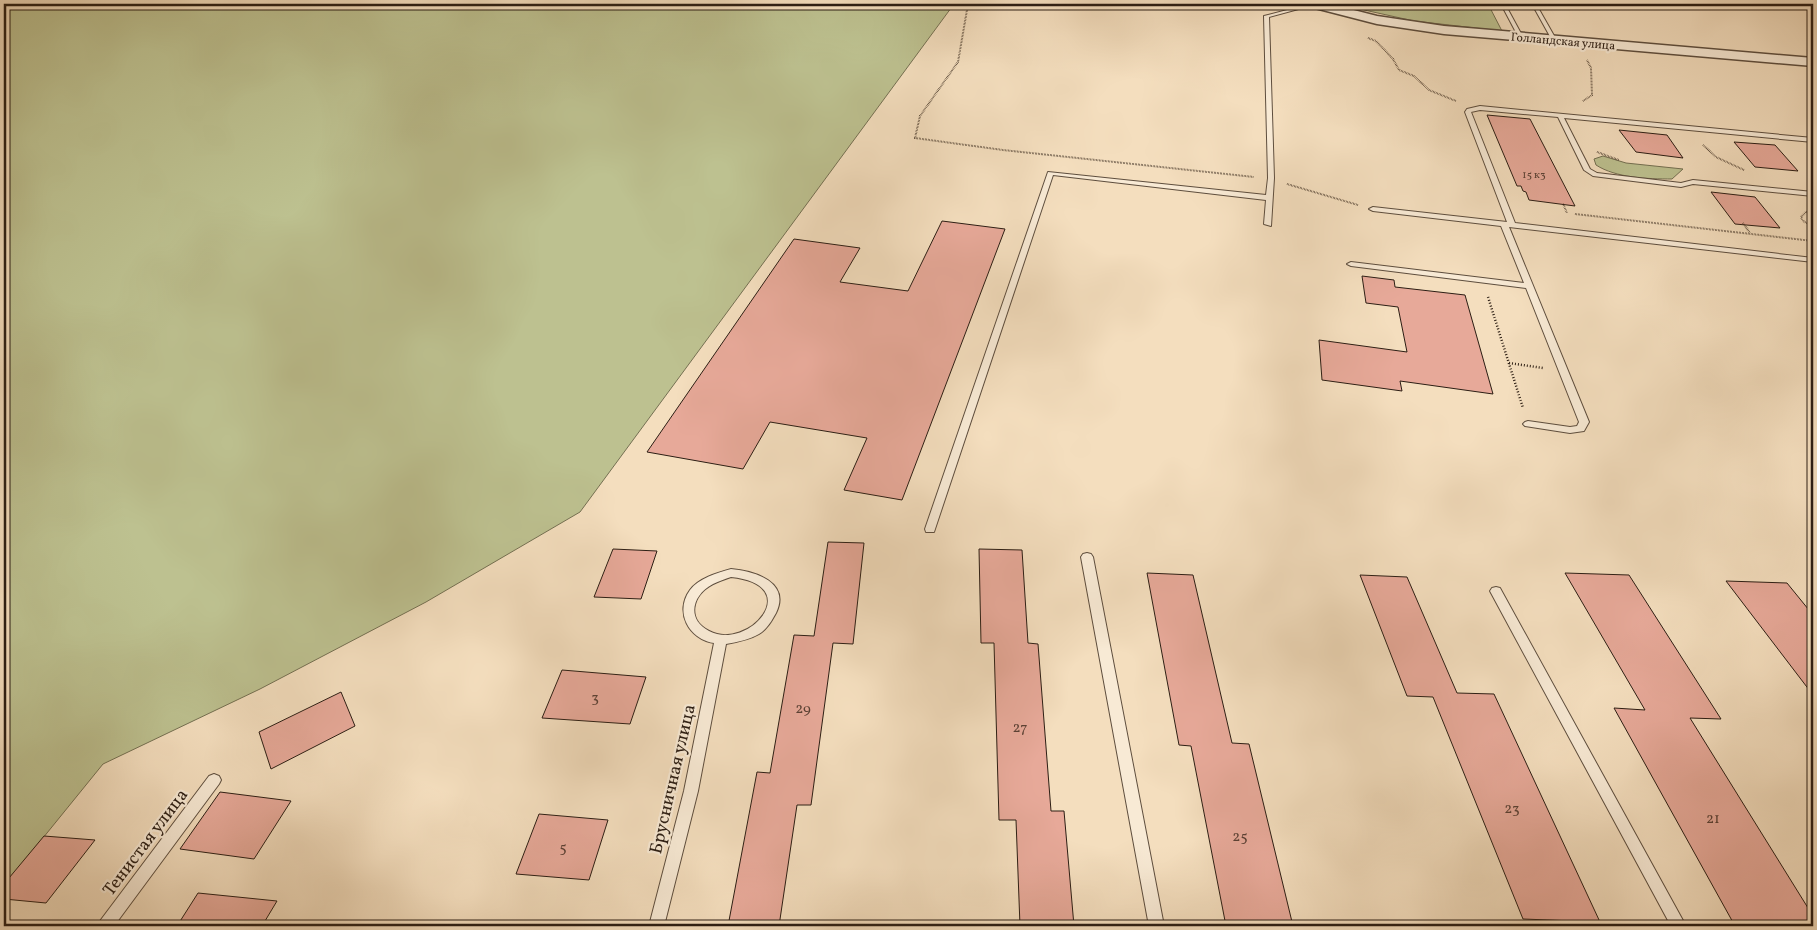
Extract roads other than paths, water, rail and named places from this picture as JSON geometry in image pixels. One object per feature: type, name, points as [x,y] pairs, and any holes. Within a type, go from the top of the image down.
[{"type":"street","name":"Голландская улица","points":[[1315,4],[1405,25],[1522,38],[1813,62]]},
{"type":"lane","points":[[1268,224],[1272,178],[1266,16],[1315,4]]},
{"type":"lane","points":[[1503,4],[1522,38]]},
{"type":"lane","points":[[1534,4],[1555,40]]},
{"type":"lane","points":[[1528,424],[1570,430],[1581,429],[1584,422],[1529,286],[1468,112],[1474,108],[1813,140]]},
{"type":"lane","points":[[1560,116],[1587,170],[1594,174],[1681,185],[1693,182],[1813,194]]},
{"type":"lane","points":[[930,529],[1050,173],[1270,198]]},
{"type":"lane","points":[[1372,209],[1813,260]]},
{"type":"lane","points":[[1351,264],[1529,286]]},
{"type":"lane","points":[[1087,556],[1156,926]]},
{"type":"lane","points":[[724,574],[746,574],[760,578],[769,587],[774,598],[772,610],[765,622],[753,632],[738,638],[721,639],[706,636],[694,628],[688,618],[687,606],[692,594],[702,583],[724,574]]},
{"type":"lane","points":[[1496,591],[1679,926]]},
{"type":"lane","name":"Брусничная улица","points":[[656,926],[691,791],[721,639]]},
{"type":"lane","name":"Тенистая улица","points":[[105,926],[214,780]]}]
